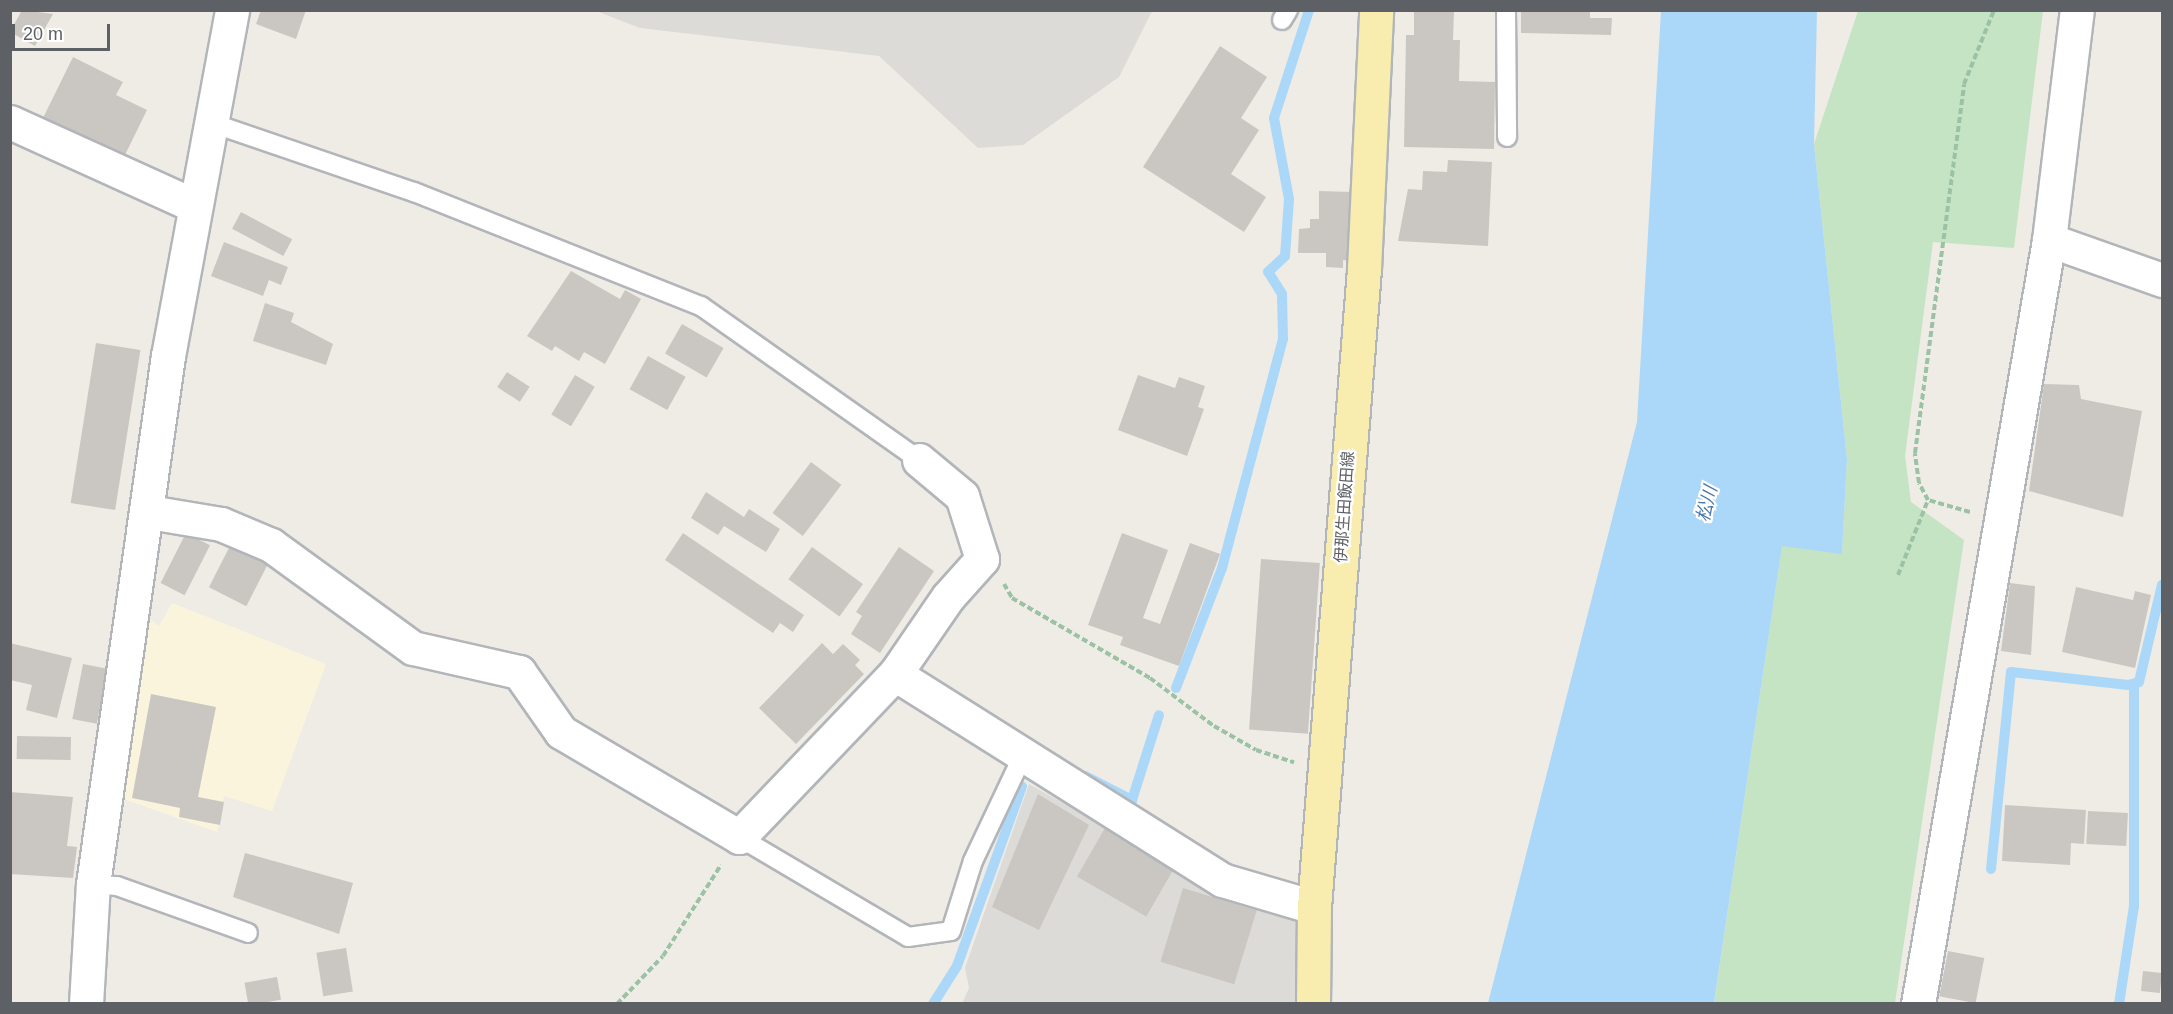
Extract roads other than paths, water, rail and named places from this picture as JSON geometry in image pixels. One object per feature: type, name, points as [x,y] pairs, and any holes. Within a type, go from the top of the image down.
[{"type":"main road","name":"伊那生田飯田線","points":[[1313,1004],[1314,908],[1364,269],[1376,10]]},
{"type":"street","points":[[86,1004],[93,884],[193,205],[232,10]]},
{"type":"street","points":[[1918,1004],[2049,240],[2077,10]]},
{"type":"street","points":[[10,122],[193,205]]},
{"type":"street","points":[[2049,240],[2163,280]]},
{"type":"street","points":[[149,512],[221,524],[271,544],[413,648],[519,672],[561,732],[740,837],[895,674],[948,597],[982,559],[962,496],[919,460]]},
{"type":"street","points":[[895,674],[1222,880],[1314,908]]},
{"type":"lane","points":[[1506,10],[1507,137]]},
{"type":"lane","points":[[209,122],[414,192],[701,306],[919,460]]},
{"type":"lane","points":[[740,837],[908,937],[951,931],[974,861],[1023,755]]},
{"type":"lane","points":[[93,884],[117,886],[248,933]]},
{"type":"water","name":"松川","points":[[1661,11],[1817,11],[1814,144],[1847,459],[1842,554],[1782,546],[1714,1003],[1488,1003],[1637,422]]},
{"type":"waterway","points":[[1176,688],[1222,568],[1283,339],[1282,294],[1268,272],[1285,256],[1289,199],[1274,118],[1309,10]]},
{"type":"waterway","points":[[1991,869],[2011,672],[2128,685],[2139,682],[2162,585]]},
{"type":"waterway","points":[[2119,1004],[2134,906],[2134,685]]},
{"type":"waterway","points":[[1085,776],[1132,800],[1159,715]]},
{"type":"waterway","points":[[933,1004],[957,966],[1022,786]]}]
